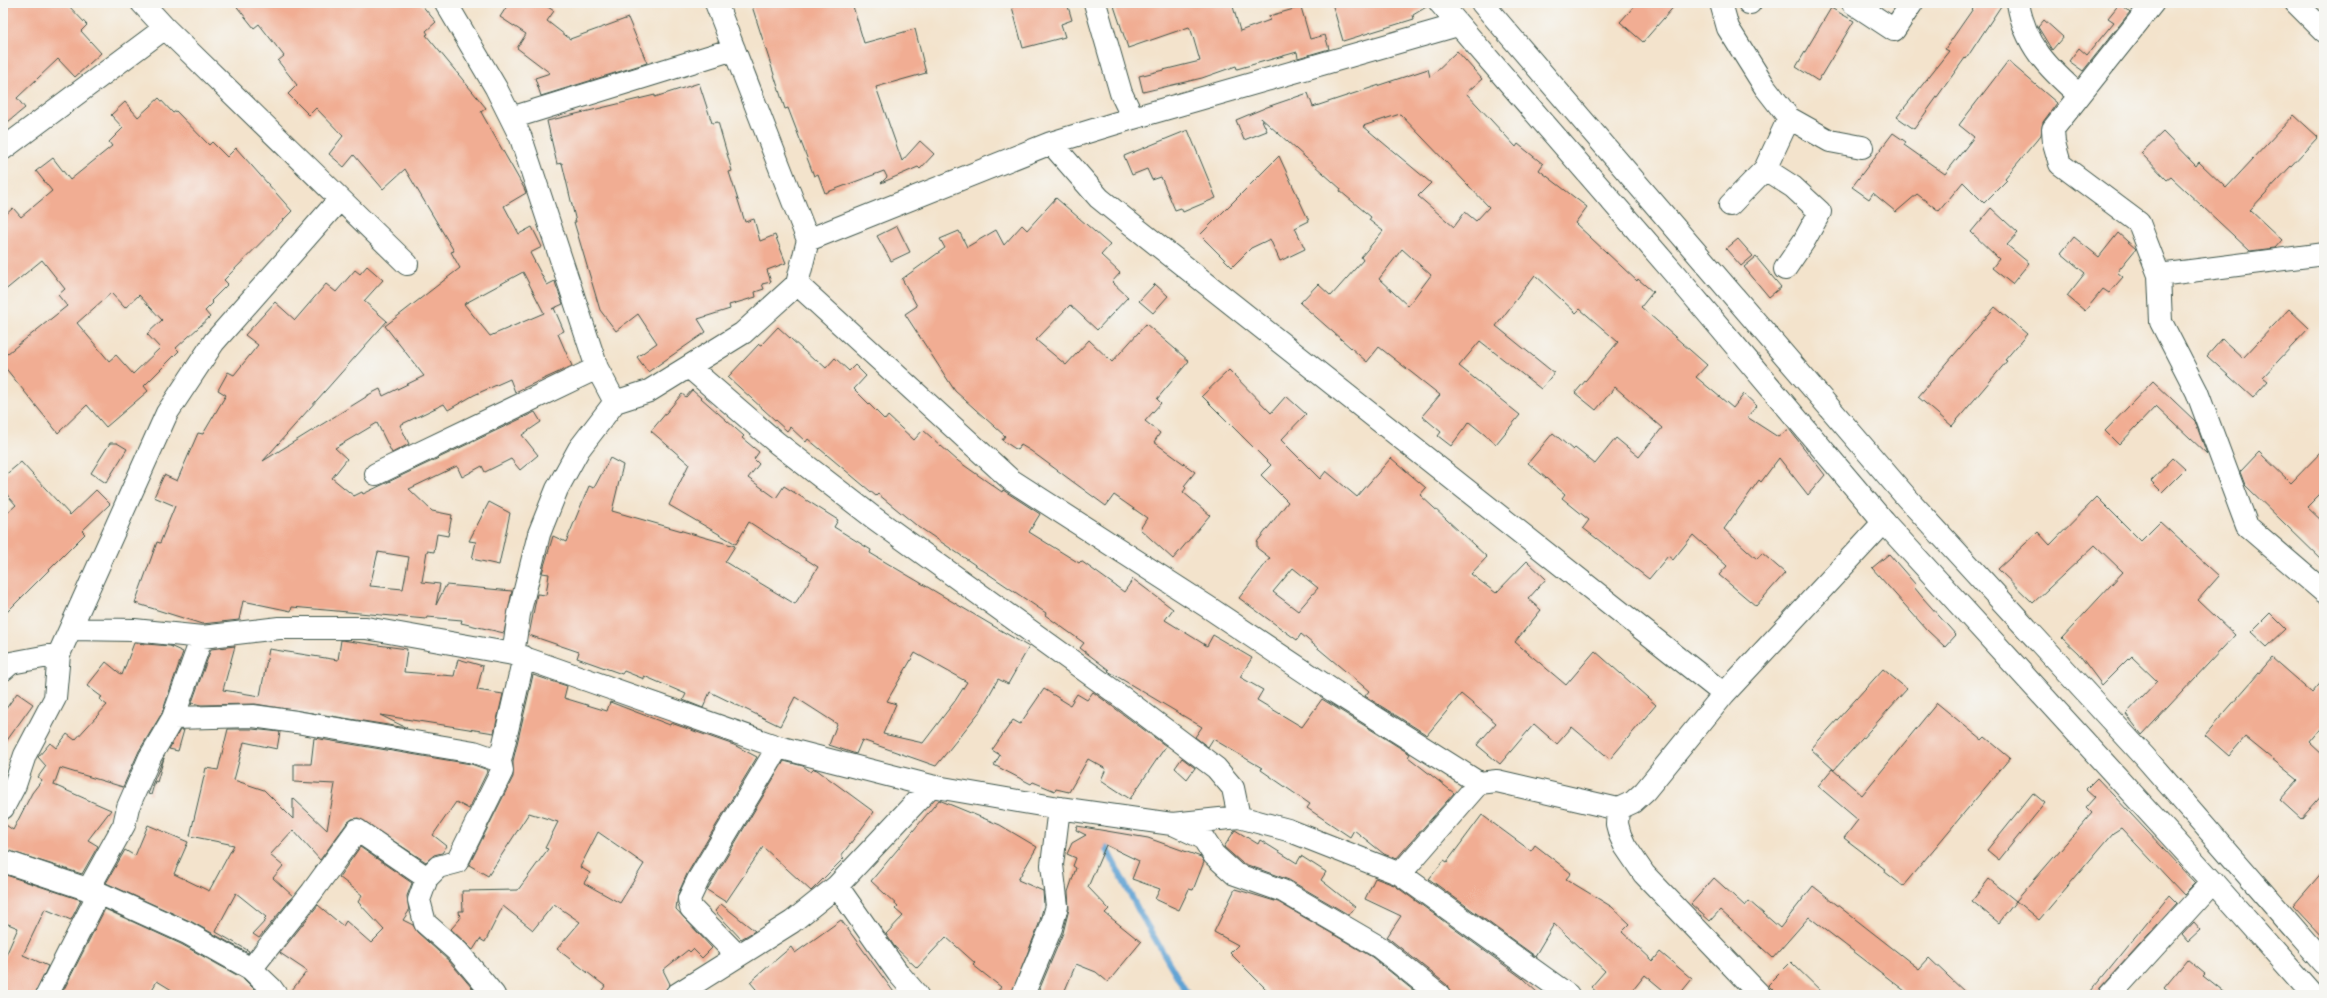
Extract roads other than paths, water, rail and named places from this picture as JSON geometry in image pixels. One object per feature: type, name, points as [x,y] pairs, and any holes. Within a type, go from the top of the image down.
[{"type":"street","points":[[142,3],[165,28],[407,264]]},
{"type":"street","points":[[446,3],[496,88],[521,138],[597,368],[615,402]]},
{"type":"street","points":[[494,995],[458,952],[425,923],[419,900],[427,878],[438,867],[458,862],[502,771],[500,760],[518,656],[519,614],[540,534],[556,489],[579,449],[615,402],[649,391],[743,333],[797,284],[808,240],[716,3]]},
{"type":"street","points":[[1096,3],[1121,93],[1133,118]]},
{"type":"street","points":[[1440,3],[1673,272],[1884,522],[2213,882],[2313,995]]},
{"type":"street","points":[[1482,3],[1907,498],[2144,756],[2324,963]]},
{"type":"street","points":[[1721,3],[1728,28],[1765,87],[1789,118],[1830,142],[1862,147]]},
{"type":"street","points":[[1853,3],[1894,30],[1912,3]]},
{"type":"street","points":[[2018,3],[2021,20],[2034,48],[2061,79],[2079,95]]},
{"type":"street","points":[[2153,3],[2053,129],[2054,143],[2060,164],[2139,223],[2159,275],[2161,322],[2197,392],[2247,526],[2324,592]]},
{"type":"street","points":[[2296,3],[2324,31]]},
{"type":"street","points":[[808,240],[1051,144],[1133,118],[1458,25]]},
{"type":"street","points":[[3,149],[165,28]]},
{"type":"street","points":[[511,118],[734,49]]},
{"type":"street","points":[[1730,205],[1765,169],[1789,118]]},
{"type":"street","points":[[1051,144],[1099,198],[1724,694]]},
{"type":"street","points":[[1765,169],[1793,187],[1820,212],[1804,241],[1785,269]]},
{"type":"street","points":[[3,808],[15,785],[25,755],[55,698],[59,654],[167,413],[214,342],[340,200]]},
{"type":"street","points":[[2159,275],[2324,254]]},
{"type":"street","points":[[797,284],[1011,480],[1208,607],[1335,692],[1479,783],[1497,781],[1618,809],[1633,802],[1645,791],[1724,694],[1884,522]]},
{"type":"street","points":[[688,367],[777,443],[874,518],[1117,693],[1216,768],[1233,788],[1239,817]]},
{"type":"street","points":[[376,474],[597,368]]},
{"type":"street","points":[[71,629],[134,630],[202,637],[279,628],[366,628],[518,656],[778,747],[931,786],[1059,808],[1172,824],[1239,817],[1288,830],[1400,874],[1568,995]]},
{"type":"street","points":[[47,995],[124,825],[128,807],[150,757],[174,718],[202,637]]},
{"type":"street","points":[[3,670],[11,663],[59,654]]},
{"type":"street","points":[[174,718],[253,716],[474,752],[500,760]]},
{"type":"street","points":[[738,956],[691,908],[689,899],[698,880],[778,747]]},
{"type":"street","points":[[1400,874],[1479,783]]},
{"type":"street","points":[[676,995],[792,922],[837,886],[931,786]]},
{"type":"street","points":[[1023,995],[1051,928],[1056,906],[1052,865],[1059,808]]},
{"type":"street","points":[[1618,809],[1617,824],[1620,835],[1644,874],[1760,995]]},
{"type":"street","points":[[1172,824],[1203,838],[1214,855],[1235,874],[1283,891],[1380,947],[1439,995]]},
{"type":"street","points":[[251,969],[312,892],[357,830],[427,878]]},
{"type":"street","points":[[3,861],[93,892],[187,933],[251,969],[271,988],[276,995]]},
{"type":"street","points":[[2110,995],[2213,882]]},
{"type":"street","points":[[837,886],[898,973],[917,995]]},
{"type":"waterway","points":[[1102,840],[1140,913],[1188,995]]}]
